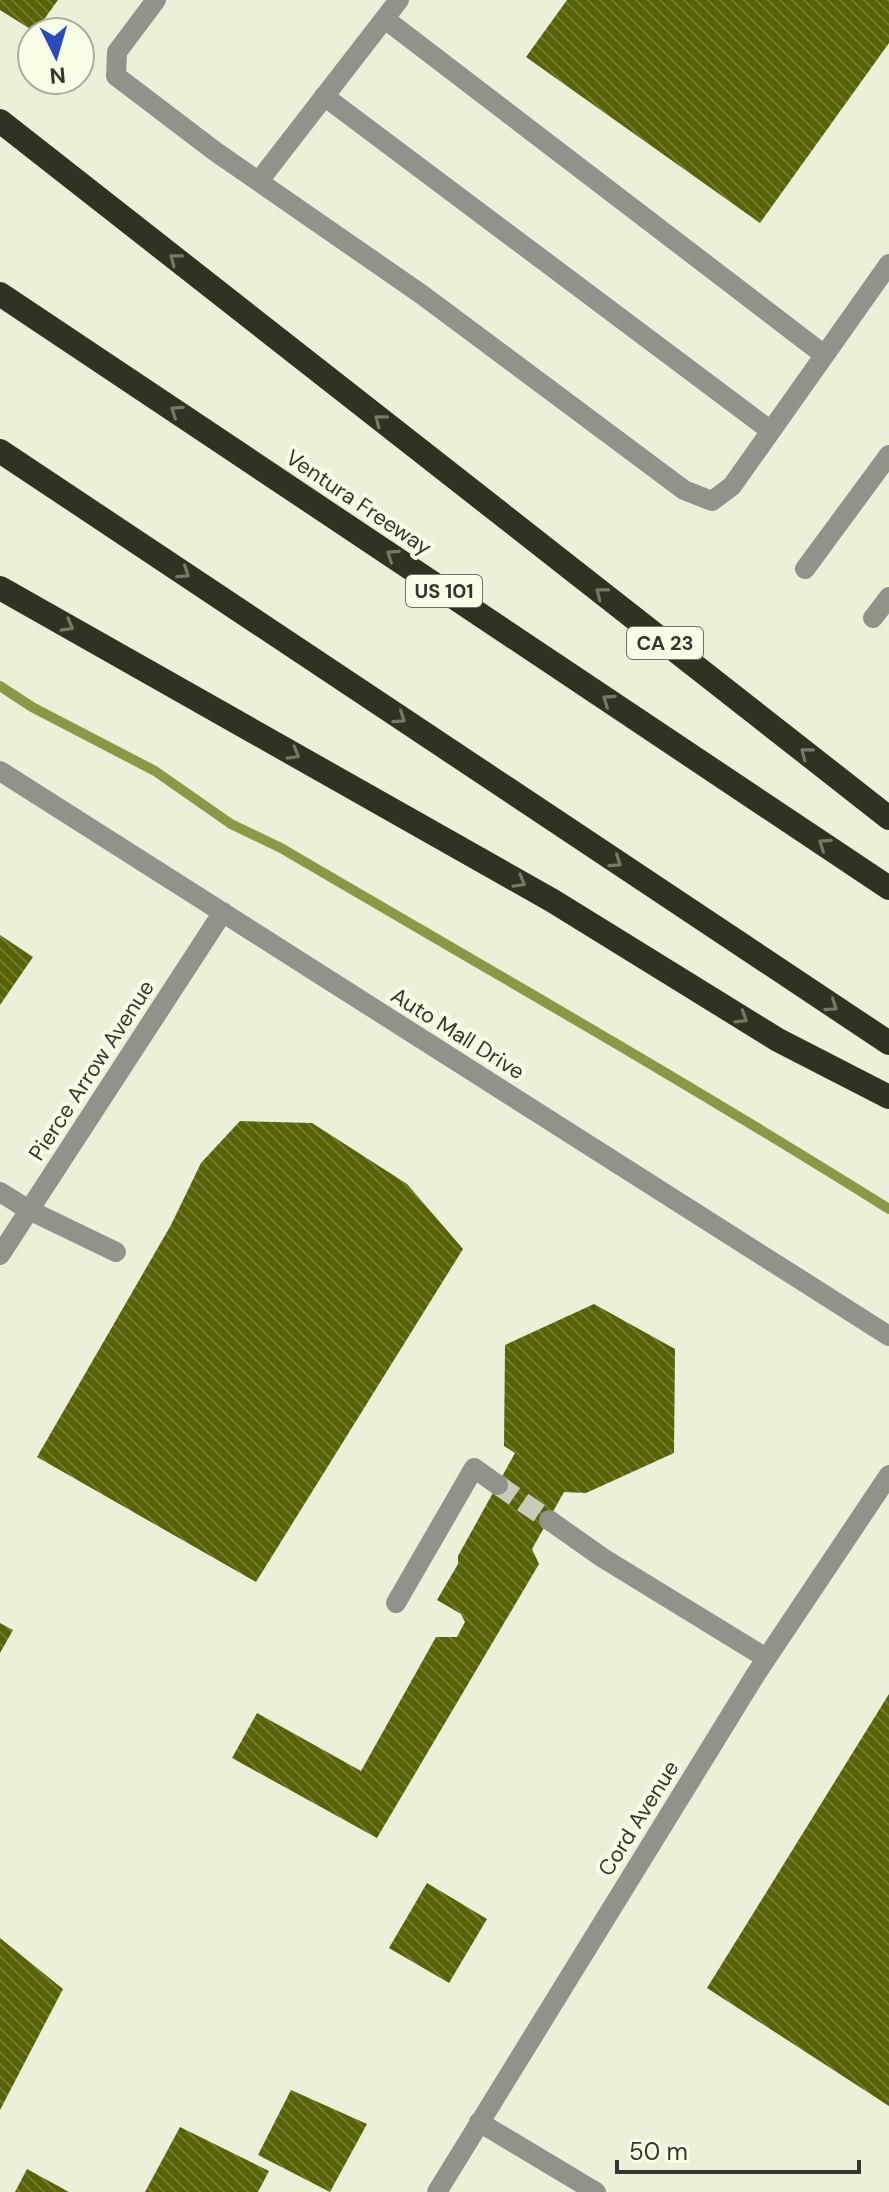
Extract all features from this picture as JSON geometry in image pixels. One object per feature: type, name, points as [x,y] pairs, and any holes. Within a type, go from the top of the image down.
[{"type":"highway","name":"CA 23","points":[[0,121],[889,818]]},
{"type":"highway","name":"Ventura Freeway","points":[[0,294],[889,888]]},
{"type":"highway","points":[[0,451],[889,1043]]},
{"type":"highway","points":[[0,469],[119,530]]},
{"type":"highway","points":[[0,588],[553,901],[778,1040],[889,1097]]},
{"type":"street","points":[[156,0],[117,52],[116,76],[421,294],[684,490],[712,501],[732,486],[889,264]]},
{"type":"street","points":[[259,181],[399,0]]},
{"type":"street","points":[[385,19],[823,354]]},
{"type":"street","points":[[324,96],[771,431]]},
{"type":"street","points":[[805,569],[889,455]]},
{"type":"street","points":[[873,618],[889,597]]},
{"type":"street","name":"Auto Mall Drive","points":[[0,771],[889,1336]]},
{"type":"street","name":"Pierce Arrow Avenue","points":[[0,1255],[223,912]]},
{"type":"street","points":[[0,1192],[29,1210],[116,1252]]},
{"type":"street","points":[[396,1603],[474,1468],[498,1485]]},
{"type":"street","name":"Cord Avenue","points":[[437,2192],[766,1658],[889,1475]]},
{"type":"street","points":[[549,1520],[603,1558],[766,1658]]},
{"type":"street","points":[[479,2122],[596,2192]]},
{"type":"building","points":[[0,0],[58,0],[46,16],[16,16],[16,20],[0,10]]},
{"type":"building","points":[[567,0],[889,0],[889,43],[760,223],[526,57]]},
{"type":"building","points":[[0,935],[33,957],[0,1005]]},
{"type":"building","points":[[240,1121],[312,1123],[407,1184],[463,1249],[256,1582],[37,1457],[171,1225],[201,1163]]},
{"type":"building","points":[[594,1304],[675,1349],[674,1453],[586,1493],[564,1492],[532,1549],[539,1564],[377,1838],[232,1758],[257,1713],[361,1771],[436,1637],[457,1637],[465,1622],[461,1614],[437,1600],[515,1453],[504,1446],[505,1345]]},
{"type":"building","points":[[0,1623],[13,1630],[0,1653]]},
{"type":"building","points":[[889,1694],[889,2106],[707,1988]]},
{"type":"building","points":[[427,1883],[487,1919],[449,1983],[389,1948]]},
{"type":"building","points":[[0,1938],[63,1989],[0,2110]]},
{"type":"building","points":[[291,2090],[367,2124],[330,2192],[258,2155]]},
{"type":"building","points":[[180,2127],[269,2171],[258,2192],[145,2192]]},
{"type":"building","points":[[27,2169],[69,2192],[15,2192]]},
{"type":"waterway","points":[[0,686],[32,707],[155,771],[231,824],[281,848],[586,1026],[889,1209]]},
{"type":"tunnel","points":[[498,1485],[549,1520]]}]
